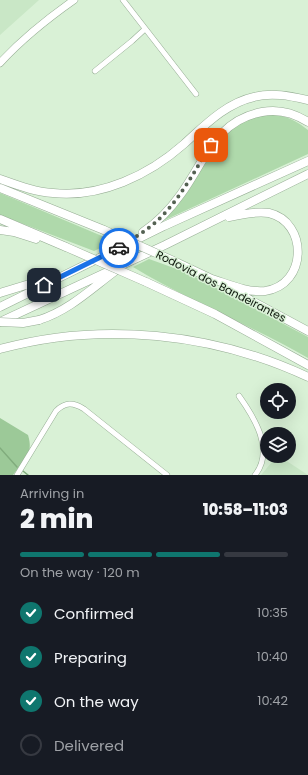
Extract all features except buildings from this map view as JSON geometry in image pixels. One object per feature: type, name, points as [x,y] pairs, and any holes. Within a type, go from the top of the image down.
[{"type":"highway","points":[[0,179],[32,190],[53,193],[85,192],[107,187],[128,180],[158,164],[208,122],[220,113],[243,100],[270,94],[308,100]]},
{"type":"highway","points":[[115,250],[148,229],[161,217],[181,194],[211,145],[231,124],[242,117],[253,113],[266,111],[290,113],[308,122]]},
{"type":"highway","points":[[0,307],[164,226],[308,161]]},
{"type":"highway","points":[[0,322],[218,219],[308,174]]},
{"type":"highway","name":"Rodovia dos Bandeirantes","points":[[0,188],[104,230],[176,262],[308,331]]},
{"type":"highway","points":[[209,278],[249,290],[271,290],[280,286],[289,279],[299,260],[300,252],[296,237],[288,223],[277,216],[261,212],[246,213],[218,219]]},
{"type":"highway","points":[[0,219],[146,282],[215,314],[308,365]]},
{"type":"highway","points":[[0,230],[14,232],[58,244]]},
{"type":"highway","points":[[0,322],[23,323],[52,316],[66,308],[127,262]]},
{"type":"highway","points":[[0,293],[80,268]]},
{"type":"highway","points":[[0,349],[60,337],[100,335],[144,336],[190,341],[230,348],[266,360],[308,377]]},
{"type":"main road","points":[[0,63],[12,50],[50,16],[74,0]]},
{"type":"street","points":[[123,0],[196,94]]},
{"type":"street","points":[[95,71],[145,29]]},
{"type":"street","points":[[239,396],[251,415],[263,444],[264,457],[256,475]]},
{"type":"street","points":[[16,475],[56,411],[62,405],[71,404],[77,404],[84,409],[167,475]]},
{"type":"shaded area","points":[[0,0],[39,0],[0,35]]},
{"type":"shaded area","points":[[254,114],[283,116],[295,121],[308,130],[308,154],[154,225],[220,135]]},
{"type":"shaded area","points":[[0,193],[102,236],[111,243],[94,251],[0,215]]},
{"type":"shaded area","points":[[149,259],[188,273],[308,337],[308,358],[176,291],[133,267]]},
{"type":"shaded area","points":[[0,418],[28,435],[30,442],[27,457],[13,475],[0,475]]},
{"type":"shaded area","points":[[271,463],[290,463],[308,475],[261,475]]},
{"type":"waterway","points":[[0,448],[17,467]]},
{"type":"waterway","points":[[23,471],[28,475]]},
{"type":"way so far","points":[[119,248],[148,229],[172,205],[188,184],[211,145]]},
{"type":"route","points":[[44,285],[119,248]]}]
